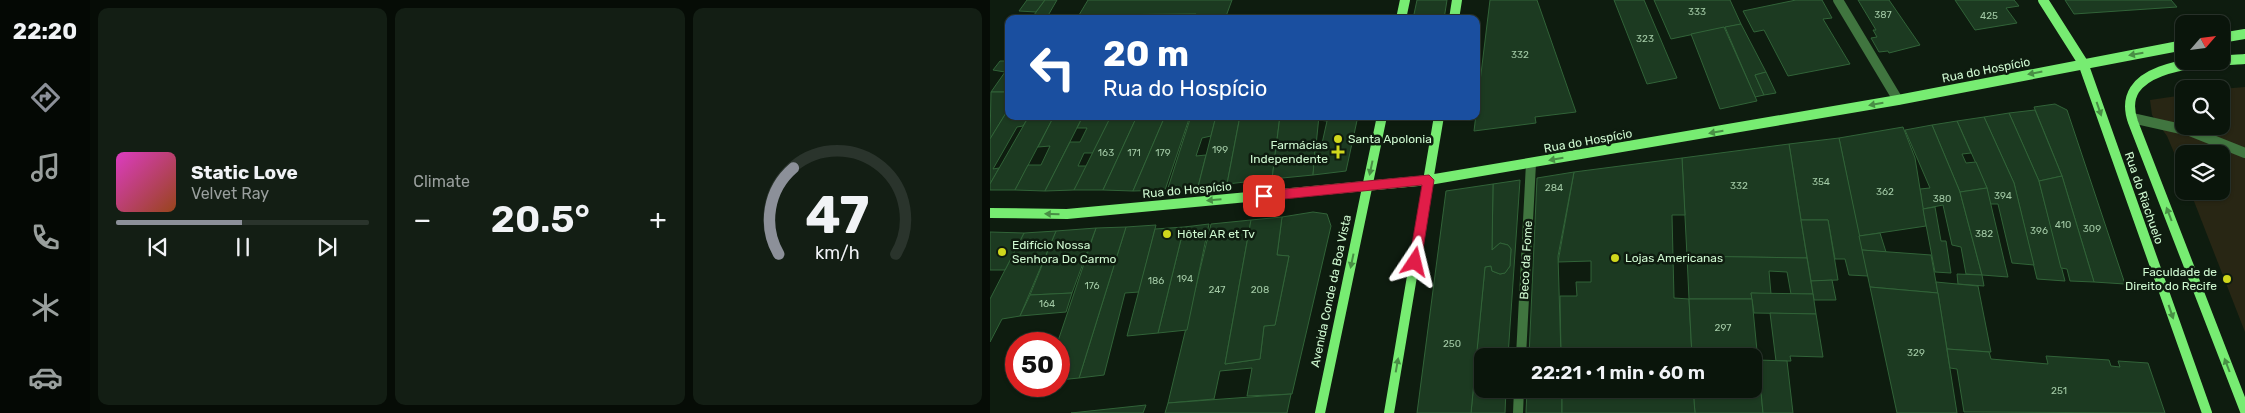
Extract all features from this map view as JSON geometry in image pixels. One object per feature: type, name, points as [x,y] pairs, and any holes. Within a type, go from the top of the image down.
[{"type":"main road","points":[[1402,15],[1405,0]]},
{"type":"main road","points":[[1455,15],[1457,0]]},
{"type":"main road","name":"Rua do Riachuelo","points":[[2042,0],[2083,63],[2207,413]]},
{"type":"main road","points":[[2230,36],[2245,33]]},
{"type":"main road","name":"Rua do Hospício","points":[[990,213],[1067,214],[1429,180],[1898,100],[2175,47]]},
{"type":"main road","name":"Rua do Riachuelo","points":[[2245,59],[2191,65],[2146,76],[2131,92],[2128,104],[2245,411]]},
{"type":"main road","name":"Avenida Conde da Boa Vista","points":[[1320,413],[1381,120]]},
{"type":"main road","points":[[1389,413],[1438,120]]},
{"type":"street","points":[[1838,0],[1898,100]]},
{"type":"street","points":[[2132,118],[2172,127],[2232,146],[2245,153]]},
{"type":"street","name":"Beco da Fome","points":[[1521,348],[1531,163]]},
{"type":"street","points":[[1518,413],[1519,398]]},
{"type":"shaded area","points":[[2245,87],[2245,332],[2194,200],[2230,200],[2230,145],[2175,145],[2175,155],[2167,136],[2152,115],[2150,100],[2175,96],[2175,135],[2230,135],[2230,88]]},
{"type":"building","points":[[1027,0],[1045,0],[1036,12],[1019,11]]},
{"type":"building","points":[[1045,0],[1057,0],[1048,15],[1034,15]]},
{"type":"building","points":[[1088,0],[1232,0],[1226,15],[1079,15]]},
{"type":"building","points":[[1417,0],[1447,0],[1445,15],[1414,15]]},
{"type":"building","points":[[1490,0],[1537,0],[1576,112],[1535,117],[1536,123],[1474,131],[1475,120],[1480,120],[1480,82]]},
{"type":"building","points":[[1614,0],[1644,0],[1677,78],[1647,84]]},
{"type":"building","points":[[1654,0],[1730,0],[1741,24],[1671,39]]},
{"type":"building","points":[[1796,0],[1822,0],[1832,18],[1823,19],[1850,64],[1788,76],[1764,30],[1754,32],[1743,11]]},
{"type":"building","points":[[1858,0],[1889,0],[1920,45],[1889,53],[1888,51],[1879,52],[1871,38],[1877,37],[1873,30],[1876,30]]},
{"type":"building","points":[[1955,0],[2014,0],[2019,6],[2006,8],[2017,23],[1975,30]]},
{"type":"building","points":[[2065,0],[2171,0],[2177,7],[2074,14]]},
{"type":"building","points":[[1741,24],[1766,72],[1755,75],[1764,95],[1755,97],[1725,27]]},
{"type":"building","points":[[1724,27],[1757,101],[1720,109],[1691,34]]},
{"type":"building","points":[[1000,61],[1005,61],[1005,72],[993,70]]},
{"type":"building","points":[[1005,72],[1005,92],[991,92]]},
{"type":"building","points":[[1766,72],[1776,93],[1764,95],[1755,75]]},
{"type":"building","points":[[991,92],[1005,92],[1005,115],[990,139]]},
{"type":"building","points":[[2055,104],[2067,110],[2125,284],[2094,282],[2062,176],[2034,107]]},
{"type":"building","points":[[2035,110],[2062,176],[2039,181],[2009,113]]},
{"type":"building","points":[[2009,113],[2039,181],[2065,281],[2037,279],[2014,183],[1984,117]]},
{"type":"building","points":[[1005,115],[1005,120],[1027,120],[1023,126],[1017,127],[993,169],[999,168],[990,184],[990,139]]},
{"type":"building","points":[[1984,117],[2014,183],[2034,265],[2012,263],[1998,204],[1990,204],[1987,188],[1957,121]]},
{"type":"building","points":[[1027,120],[1052,120],[1015,190],[990,190],[990,184]]},
{"type":"building","points":[[1052,120],[1081,120],[1045,191],[1015,190],[1028,165],[1041,165],[1050,146],[1038,147]]},
{"type":"building","points":[[1081,120],[1110,120],[1093,153],[1084,153],[1078,166],[1087,166],[1074,190],[1045,191],[1070,142],[1080,142],[1087,128],[1077,128]]},
{"type":"building","points":[[1109,120],[1135,120],[1103,190],[1074,190]]},
{"type":"building","points":[[1135,120],[1163,120],[1133,191],[1103,190]]},
{"type":"building","points":[[1163,120],[1189,120],[1165,190],[1133,191]]},
{"type":"building","points":[[1190,120],[1215,120],[1211,136],[1202,138],[1196,156],[1206,155],[1198,187],[1167,191]]},
{"type":"building","points":[[1215,120],[1239,120],[1227,184],[1198,187]]},
{"type":"building","points":[[1239,120],[1279,120],[1272,179],[1227,184]]},
{"type":"building","points":[[1279,120],[1319,120],[1313,175],[1272,179]]},
{"type":"building","name":"Santa Apolonia","points":[[1318,120],[1357,120],[1346,171],[1313,175],[1315,148],[1321,148],[1327,121]]},
{"type":"building","points":[[1957,121],[1971,153],[1962,154],[1966,163],[1976,162],[1987,188],[1960,192],[1932,125]]},
{"type":"building","points":[[1932,125],[1960,192],[1982,275],[1966,274],[1961,247],[1952,245],[1943,205],[1923,209],[1920,189],[1930,188],[1905,130]]},
{"type":"building","points":[[1903,127],[1915,158],[1926,226],[1859,236],[1839,138]]},
{"type":"building","points":[[1839,138],[1868,276],[1849,275],[1845,259],[1835,259],[1828,220],[1801,220],[1789,144]]},
{"type":"building","points":[[1789,144],[1807,258],[1687,256],[1682,158]]},
{"type":"building","name":"Lojas Americanas","points":[[1682,158],[1685,215],[1672,215],[1674,298],[1689,299],[1692,348],[1561,348],[1560,296],[1577,296],[1576,282],[1591,282],[1591,261],[1558,262],[1574,172]]},
{"type":"building","points":[[1574,172],[1558,256],[1561,348],[1529,348],[1537,178]]},
{"type":"building","points":[[2062,176],[2094,282],[2070,281],[2067,269],[2061,268],[2039,181]]},
{"type":"building","points":[[1520,180],[1509,348],[1477,348],[1485,267],[1491,266],[1492,271],[1500,274],[1505,273],[1510,266],[1511,249],[1508,245],[1500,243],[1492,250],[1493,184]]},
{"type":"building","points":[[1493,184],[1492,250],[1500,243],[1508,245],[1511,249],[1510,266],[1505,273],[1500,274],[1492,271],[1491,266],[1485,267],[1477,348],[1474,348],[1474,382],[1471,413],[1417,413],[1446,191]]},
{"type":"building","points":[[1987,188],[2008,277],[1982,275],[1960,192]]},
{"type":"building","points":[[1935,207],[1941,241],[1946,241],[1951,273],[1935,272],[1923,209]]},
{"type":"building","points":[[1313,212],[1327,214],[1331,226],[1292,394],[1247,396],[1252,368],[1220,371],[1214,399],[1168,403],[1211,224],[1251,220],[1225,364],[1260,359],[1264,326],[1275,325],[1289,256],[1277,255],[1282,217]]},
{"type":"building","points":[[1282,217],[1277,255],[1289,256],[1275,325],[1264,326],[1260,359],[1225,364],[1251,220]]},
{"type":"building","points":[[1801,220],[1828,220],[1838,280],[1811,281]]},
{"type":"building","points":[[1209,224],[1187,330],[1158,333],[1184,227]]},
{"type":"building","points":[[1156,225],[1139,292],[1125,293],[1104,375],[1079,378],[1126,227]]},
{"type":"building","points":[[1126,227],[1079,378],[1070,379],[1070,332],[1061,332],[1096,228]]},
{"type":"building","points":[[1184,227],[1158,333],[1127,336],[1155,229]]},
{"type":"building","points":[[1096,228],[1072,293],[1030,295],[1056,231]]},
{"type":"building","points":[[1056,231],[1020,316],[1002,319],[990,342],[990,299],[1024,233]]},
{"type":"building","name":"Edifício Nossa Senhora Do Carmo","points":[[990,232],[1024,233],[1005,270],[990,270]]},
{"type":"building","points":[[1880,233],[1886,252],[1862,250],[1859,236]]},
{"type":"building","points":[[1862,250],[1931,255],[1938,293],[1870,287]]},
{"type":"building","points":[[1687,256],[1807,258],[1813,294],[1791,294],[1787,272],[1769,271],[1771,294],[1751,293],[1752,299],[1689,299]]},
{"type":"building","points":[[1957,274],[1982,275],[1984,286],[1958,284]]},
{"type":"building","points":[[1832,280],[1836,300],[1814,300],[1811,281]]},
{"type":"building","points":[[1936,282],[1978,286],[1991,352],[1947,349]]},
{"type":"building","points":[[1870,287],[1938,293],[1957,413],[1897,413]]},
{"type":"building","points":[[1072,293],[1066,312],[1020,316],[1030,295]]},
{"type":"building","points":[[1751,293],[1813,294],[1816,314],[1754,313]]},
{"type":"building","points":[[1689,299],[1752,299],[1757,348],[1692,348]]},
{"type":"building","points":[[1770,313],[1816,314],[1823,357],[1790,356],[1791,361],[1776,361]]},
{"type":"building","points":[[1947,349],[1989,352],[1991,359],[2048,364],[2046,356],[2109,360],[2111,366],[2120,367],[2118,361],[2148,363],[2165,413],[1964,412],[1957,369],[1950,368]]},
{"type":"building","points":[[1762,360],[1787,361],[1793,413],[1763,413]]},
{"type":"building","points":[[1474,382],[1474,398],[1506,398],[1505,413],[1471,413]]},
{"type":"building","points":[[1291,394],[1287,413],[1165,413],[1168,403]]},
{"type":"building","points":[[1527,398],[1562,398],[1562,413],[1526,413]]},
{"type":"building","points":[[1562,398],[1694,398],[1695,413],[1562,413]]},
{"type":"building","points":[[1694,398],[1762,398],[1763,413],[1695,413]]},
{"type":"building","points":[[1146,405],[1143,413],[1071,413]]},
{"type":"place","name":"Santa Apolonia","points":[[1338,139]]},
{"type":"place","name":"Farmácias Independente","points":[[1338,152]]},
{"type":"place","name":"Hôtel AR et Tv","points":[[1167,234]]},
{"type":"place","name":"Edifício Nossa Senhora Do Carmo","points":[[1002,252]]},
{"type":"place","name":"Lojas Americanas","points":[[1615,258]]},
{"type":"place","name":"Faculdade de Direito do Recife","points":[[2227,279]]},
{"type":"route","points":[[1264,196],[1429,180],[1415,262]]}]
